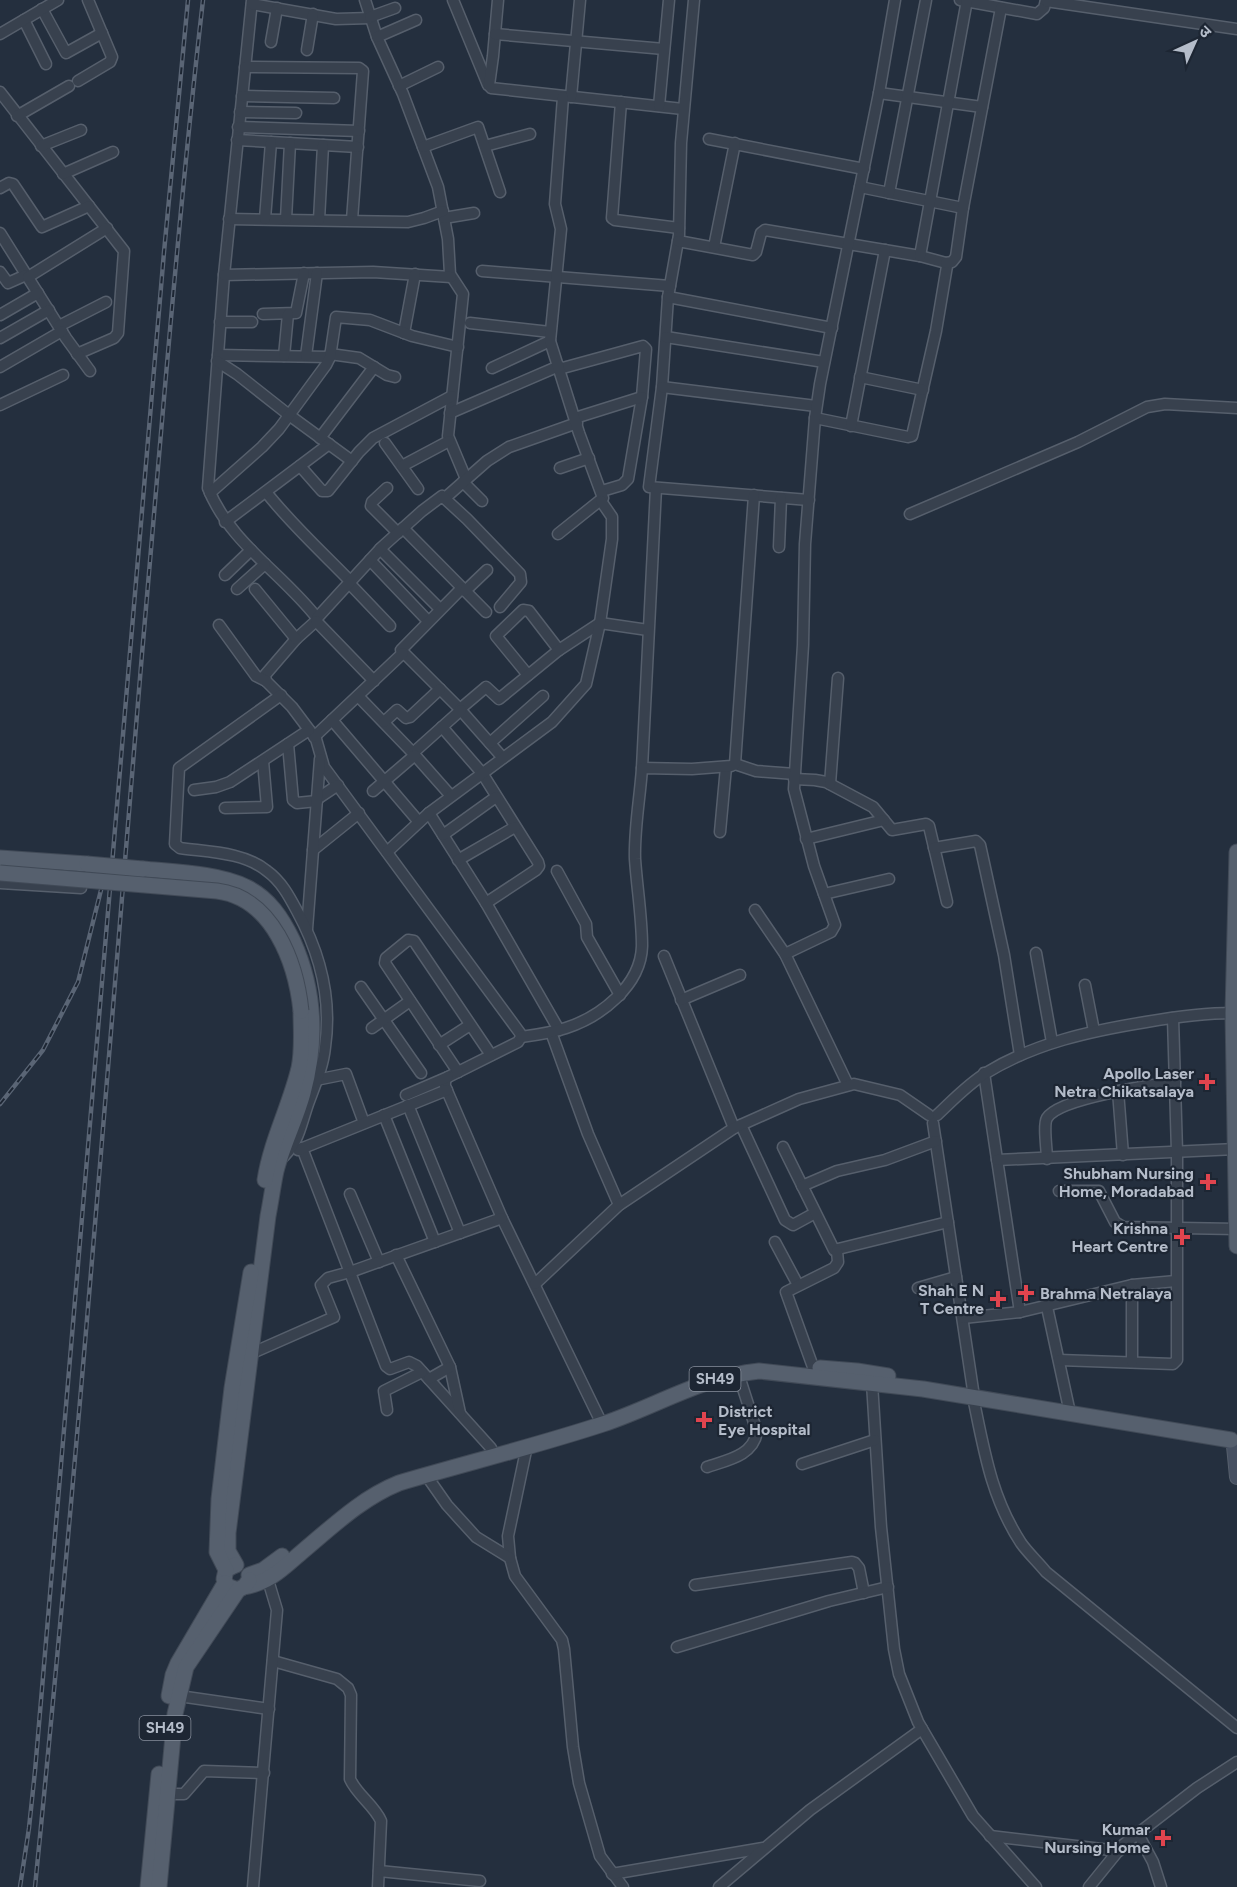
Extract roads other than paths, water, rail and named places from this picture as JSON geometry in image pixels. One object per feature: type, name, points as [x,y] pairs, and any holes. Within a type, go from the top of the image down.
[{"type":"main road","points":[[1237,852],[1233,1013],[1237,1246]]},
{"type":"main road","points":[[0,858],[190,874],[234,881],[247,887],[273,907],[284,923],[301,960],[312,1054],[303,1093],[283,1157],[256,1270],[232,1388],[219,1499],[218,1552],[237,1578]]},
{"type":"main road","points":[[0,873],[217,891],[235,895],[260,913],[279,938],[291,963],[307,1011],[298,1070],[271,1149],[256,1270],[250,1354],[228,1533],[228,1551],[237,1578]]},
{"type":"main road","name":"SH49","points":[[148,1887],[154,1814],[173,1675],[178,1663],[237,1578],[263,1570],[355,1497],[386,1479],[490,1448],[600,1420],[712,1371],[754,1363],[857,1371],[973,1394],[1235,1438]]},
{"type":"main road","name":"SH49","points":[[237,1578],[268,1580],[367,1499],[383,1489],[526,1446],[714,1379],[759,1371],[973,1394]]},
{"type":"main road","name":"SH49","points":[[159,1887],[175,1714],[186,1667],[237,1578]]},
{"type":"street","points":[[0,34],[58,0]]},
{"type":"street","points":[[17,116],[112,60],[88,0]]},
{"type":"street","points":[[453,0],[489,85],[494,90],[683,109]]},
{"type":"street","points":[[489,85],[498,0]]},
{"type":"street","points":[[387,852],[429,813],[552,723],[586,684],[600,623],[612,539],[612,517],[602,496],[576,421],[550,336],[561,229],[555,204],[580,0]]},
{"type":"street","points":[[659,106],[669,0]]},
{"type":"street","points":[[694,0],[683,109],[678,241],[669,292],[662,387],[649,487],[809,500]]},
{"type":"street","points":[[785,954],[835,929],[794,795],[803,645],[805,544],[816,412],[824,362],[879,93],[894,0]]},
{"type":"street","points":[[889,192],[926,0]]},
{"type":"street","points":[[920,256],[964,0],[1037,15],[1041,12],[1046,0],[1237,29]]},
{"type":"street","points":[[369,1],[377,37],[399,86],[438,187],[448,239],[451,277],[463,294],[448,430],[449,441],[465,480],[482,501]]},
{"type":"street","points":[[374,681],[225,522],[208,488],[224,274],[252,2],[336,19],[371,17],[395,8]]},
{"type":"street","points":[[272,42],[277,8]]},
{"type":"street","points":[[678,241],[753,255],[761,233],[765,230],[920,256],[945,263],[951,262],[956,257],[963,208],[1001,8]]},
{"type":"street","points":[[42,9],[66,53],[102,33]]},
{"type":"street","points":[[307,50],[313,14]]},
{"type":"street","points":[[24,20],[46,64]]},
{"type":"street","points":[[377,37],[416,20]]},
{"type":"street","points":[[495,34],[664,49]]},
{"type":"street","points":[[245,67],[361,69],[363,71],[352,220]]},
{"type":"street","points":[[399,86],[438,67]]},
{"type":"street","points":[[0,92],[124,251],[118,333],[114,338],[77,354]]},
{"type":"street","points":[[879,93],[982,107]]},
{"type":"street","points":[[242,96],[334,98]]},
{"type":"street","points":[[621,102],[612,218],[679,228]]},
{"type":"street","points":[[240,112],[296,113]]},
{"type":"street","points":[[423,147],[476,127],[480,129],[500,192]]},
{"type":"street","points":[[238,128],[359,131]]},
{"type":"street","points":[[41,146],[81,130]]},
{"type":"street","points":[[485,147],[530,134]]},
{"type":"street","points":[[709,139],[864,169]]},
{"type":"street","points":[[237,140],[358,147]]},
{"type":"street","points":[[265,219],[271,142]]},
{"type":"street","points":[[286,219],[290,143]]},
{"type":"street","points":[[714,247],[735,143]]},
{"type":"street","points":[[319,220],[323,145]]},
{"type":"street","points":[[63,174],[113,152]]},
{"type":"street","points":[[0,188],[9,183],[13,184],[42,227],[89,206]]},
{"type":"street","points":[[860,187],[963,208]]},
{"type":"street","points":[[229,219],[408,222],[443,214],[474,213]]},
{"type":"street","points":[[0,272],[9,283],[27,276],[107,228]]},
{"type":"street","points":[[0,232],[60,329],[90,370]]},
{"type":"street","points":[[851,426],[885,250]]},
{"type":"street","points":[[662,387],[816,412],[851,426],[910,437],[914,433],[938,320],[947,266],[945,263]]},
{"type":"street","points":[[482,271],[555,277],[669,292],[832,328]]},
{"type":"street","points":[[224,274],[373,272],[451,277]]},
{"type":"street","points":[[263,314],[296,313],[304,273]]},
{"type":"street","points":[[306,356],[317,273]]},
{"type":"street","points":[[404,333],[415,274]]},
{"type":"street","points":[[0,315],[38,293]]},
{"type":"street","points":[[0,367],[106,302]]},
{"type":"street","points":[[0,338],[49,310]]},
{"type":"street","points":[[284,356],[288,314]]},
{"type":"street","points":[[210,494],[262,447],[289,415],[330,356],[336,317],[370,320],[404,333],[458,347]]},
{"type":"street","points":[[220,322],[252,322]]},
{"type":"street","points":[[470,323],[550,336]]},
{"type":"street","points":[[492,368],[550,336]]},
{"type":"street","points":[[666,337],[824,362]]},
{"type":"street","points":[[450,413],[559,367],[643,346],[646,349],[642,397],[626,481],[602,496],[558,534]]},
{"type":"street","points":[[218,358],[284,356],[359,358],[387,375],[396,377]]},
{"type":"street","points":[[218,358],[289,415],[352,461]]},
{"type":"street","points":[[225,522],[300,466],[324,441],[374,367]]},
{"type":"street","points":[[0,405],[63,375]]},
{"type":"street","points":[[860,377],[923,390]]},
{"type":"street","points":[[300,466],[325,492],[335,484],[373,438],[452,396]]},
{"type":"street","points":[[445,498],[487,461],[509,447],[642,397]]},
{"type":"street","points":[[910,513],[1078,442],[1146,407],[1165,404],[1237,408]]},
{"type":"street","points":[[402,466],[449,441]]},
{"type":"street","points":[[385,443],[418,489]]},
{"type":"street","points":[[560,468],[589,458]]},
{"type":"street","points":[[387,488],[372,502],[371,506],[400,530],[486,612]]},
{"type":"street","points":[[283,1157],[384,1115],[407,1100],[518,1042],[521,1037],[555,1031],[580,1023],[602,1010],[620,994],[636,972],[642,948],[635,856],[642,768],[656,488]]},
{"type":"street","points":[[266,492],[288,520],[305,534],[390,626]]},
{"type":"street","points":[[720,832],[731,765],[754,495]]},
{"type":"street","points":[[266,681],[265,675],[296,639],[380,549],[440,497],[445,498],[520,574],[521,582],[500,607]]},
{"type":"street","points":[[779,547],[780,498]]},
{"type":"street","points":[[380,549],[440,609]]},
{"type":"street","points":[[225,575],[251,550]]},
{"type":"street","points":[[370,560],[428,621]]},
{"type":"street","points":[[237,589],[265,564]]},
{"type":"street","points":[[487,570],[440,609],[402,648],[403,653],[460,710],[503,758]]},
{"type":"street","points":[[255,589],[296,639]]},
{"type":"street","points":[[528,675],[495,636],[523,610],[529,611],[559,650]]},
{"type":"street","points":[[373,791],[486,687],[499,699],[559,650],[600,623],[648,630]]},
{"type":"street","points":[[219,625],[256,676],[266,681],[292,706],[312,734],[324,767],[521,1037]]},
{"type":"street","points":[[194,790],[223,785],[288,744],[312,734],[332,720],[403,653]]},
{"type":"street","points":[[830,784],[837,678]]},
{"type":"street","points":[[384,722],[398,711],[406,718],[410,717],[440,689]]},
{"type":"street","points":[[280,695],[179,768],[175,844],[180,848],[243,858],[261,866],[282,886],[307,929],[320,961],[326,1000],[325,1046],[294,1146],[283,1157]]},
{"type":"street","points":[[358,696],[451,796]]},
{"type":"street","points":[[489,743],[543,696]]},
{"type":"street","points":[[332,720],[419,822]]},
{"type":"street","points":[[442,727],[482,773],[539,866],[486,903]]},
{"type":"street","points":[[288,744],[293,800],[297,803],[317,800],[338,785]]},
{"type":"street","points":[[307,929],[320,758]]},
{"type":"street","points":[[225,808],[267,807],[263,761]]},
{"type":"street","points":[[642,768],[692,769],[731,765],[820,780],[873,807],[889,828],[896,830],[926,824],[947,902]]},
{"type":"street","points":[[442,835],[496,797]]},
{"type":"street","points":[[313,850],[359,813]]},
{"type":"street","points":[[429,813],[486,903],[555,1031],[588,1134],[619,1205]]},
{"type":"street","points":[[806,839],[884,820]]},
{"type":"street","points":[[458,860],[515,827]]},
{"type":"street","points":[[934,848],[976,841],[980,845],[1004,955],[1020,1055]]},
{"type":"street","points":[[557,872],[586,924],[587,937],[620,994]]},
{"type":"street","points":[[824,894],[889,879]]},
{"type":"street","points":[[0,883],[81,888]]},
{"type":"street","points":[[755,910],[785,954],[848,1085]]},
{"type":"street","points":[[453,1075],[440,1045],[385,960],[411,939],[490,1055]]},
{"type":"street","points":[[1036,953],[1052,1042]]},
{"type":"street","points":[[664,956],[737,1126],[785,1220],[793,1225],[815,1213]]},
{"type":"street","points":[[681,1000],[740,975]]},
{"type":"street","points":[[1085,985],[1094,1031]]},
{"type":"street","points":[[361,987],[421,1072]]},
{"type":"street","points":[[372,1028],[410,1001]]},
{"type":"street","points":[[933,1118],[984,1073],[1052,1042],[1094,1031],[1173,1018],[1233,1013]]},
{"type":"street","points":[[1059,1360],[1173,1364],[1177,1360],[1178,1152],[1173,1018]]},
{"type":"street","points":[[440,1045],[470,1024]]},
{"type":"street","points":[[984,1073],[1020,1312]]},
{"type":"street","points":[[316,1080],[346,1074],[364,1123]]},
{"type":"street","points":[[453,1075],[445,1080],[447,1090],[502,1218],[600,1420]]},
{"type":"street","points":[[1047,1159],[1046,1122],[1052,1113],[1082,1100],[1118,1091],[1175,1082]]},
{"type":"street","points":[[535,1284],[619,1205],[737,1126],[799,1099],[854,1083],[900,1095],[933,1118],[973,1394],[988,1473],[1000,1505],[1022,1545],[1046,1572],[1092,1611],[1120,1630],[1237,1728]]},
{"type":"street","points":[[407,1100],[447,1090]]},
{"type":"street","points":[[1118,1091],[1123,1155]]},
{"type":"street","points":[[407,1100],[459,1233]]},
{"type":"street","points":[[384,1115],[435,1242]]},
{"type":"street","points":[[802,1186],[837,1171],[885,1160],[936,1141]]},
{"type":"street","points":[[783,1147],[833,1248],[837,1251],[838,1262],[834,1268],[789,1289],[786,1294],[813,1367]]},
{"type":"street","points":[[302,1148],[386,1366],[390,1369],[413,1363],[490,1448]]},
{"type":"street","points":[[997,1160],[1236,1149]]},
{"type":"street","points":[[1059,1191],[1099,1191],[1114,1222],[1123,1227],[1237,1229]]},
{"type":"street","points":[[350,1194],[379,1262]]},
{"type":"street","points":[[250,1354],[334,1317],[321,1285],[328,1278],[502,1218]]},
{"type":"street","points":[[837,1251],[948,1222]]},
{"type":"street","points":[[775,1242],[798,1285]]},
{"type":"street","points":[[396,1255],[450,1367],[461,1414]]},
{"type":"street","points":[[918,1288],[956,1276]]},
{"type":"street","points":[[963,1318],[1020,1312],[1132,1285],[1176,1281]]},
{"type":"street","points":[[1132,1285],[1132,1362]]},
{"type":"street","points":[[1047,1306],[1070,1409]]},
{"type":"street","points":[[387,1410],[384,1391],[450,1367]]},
{"type":"street","points":[[707,1467],[745,1453],[755,1441],[757,1432],[738,1373]]},
{"type":"street","points":[[872,1383],[881,1527],[894,1649],[899,1674],[922,1729],[973,1816],[1036,1887]]},
{"type":"street","points":[[1235,1438],[1237,1477]]},
{"type":"street","points":[[802,1464],[875,1440]]},
{"type":"street","points":[[526,1446],[508,1536],[510,1558],[515,1576],[562,1640],[579,1783],[600,1856],[622,1887]]},
{"type":"street","points":[[426,1475],[447,1505],[476,1537],[510,1558]]},
{"type":"street","points":[[695,1585],[852,1562],[859,1568],[864,1593]]},
{"type":"street","points":[[253,1887],[277,1610],[268,1580]]},
{"type":"street","points":[[677,1647],[829,1601],[888,1587]]},
{"type":"street","points":[[273,1660],[337,1679],[348,1688],[351,1695],[350,1779],[354,1788],[378,1814],[381,1821],[378,1887]]},
{"type":"street","points":[[179,1696],[269,1709]]},
{"type":"street","points":[[718,1887],[810,1810],[922,1729]]},
{"type":"street","points":[[1089,1887],[1119,1851],[1138,1834],[1197,1788],[1237,1762]]},
{"type":"street","points":[[167,1794],[180,1796],[184,1794],[200,1775],[209,1770],[264,1773]]},
{"type":"street","points":[[1138,1834],[1153,1862],[1161,1887]]},
{"type":"street","points":[[990,1836],[1119,1851]]},
{"type":"street","points":[[612,1874],[764,1848]]},
{"type":"street","points":[[379,1871],[480,1881]]},
{"type":"railway","points":[[20,1887],[35,1771],[164,252],[188,0]]},
{"type":"railway","points":[[35,1887],[78,1425],[170,327],[203,0]]},
{"type":"railway","points":[[0,1104],[43,1050],[78,982],[107,866]]},
{"type":"place","name":"Apollo Laser Netra Chikatsalaya","points":[[1207,1082]]},
{"type":"place","name":"Shubham Nursing Home, Moradabad","points":[[1208,1182]]},
{"type":"place","name":"Krishna Heart Centre","points":[[1182,1237]]},
{"type":"place","name":"Brahma Netralaya","points":[[1026,1293]]},
{"type":"place","name":"Shah E N T Centre","points":[[998,1299]]},
{"type":"place","name":"District Eye Hospital","points":[[704,1420]]},
{"type":"place","name":"Kumar Nursing Home","points":[[1163,1838]]}]
